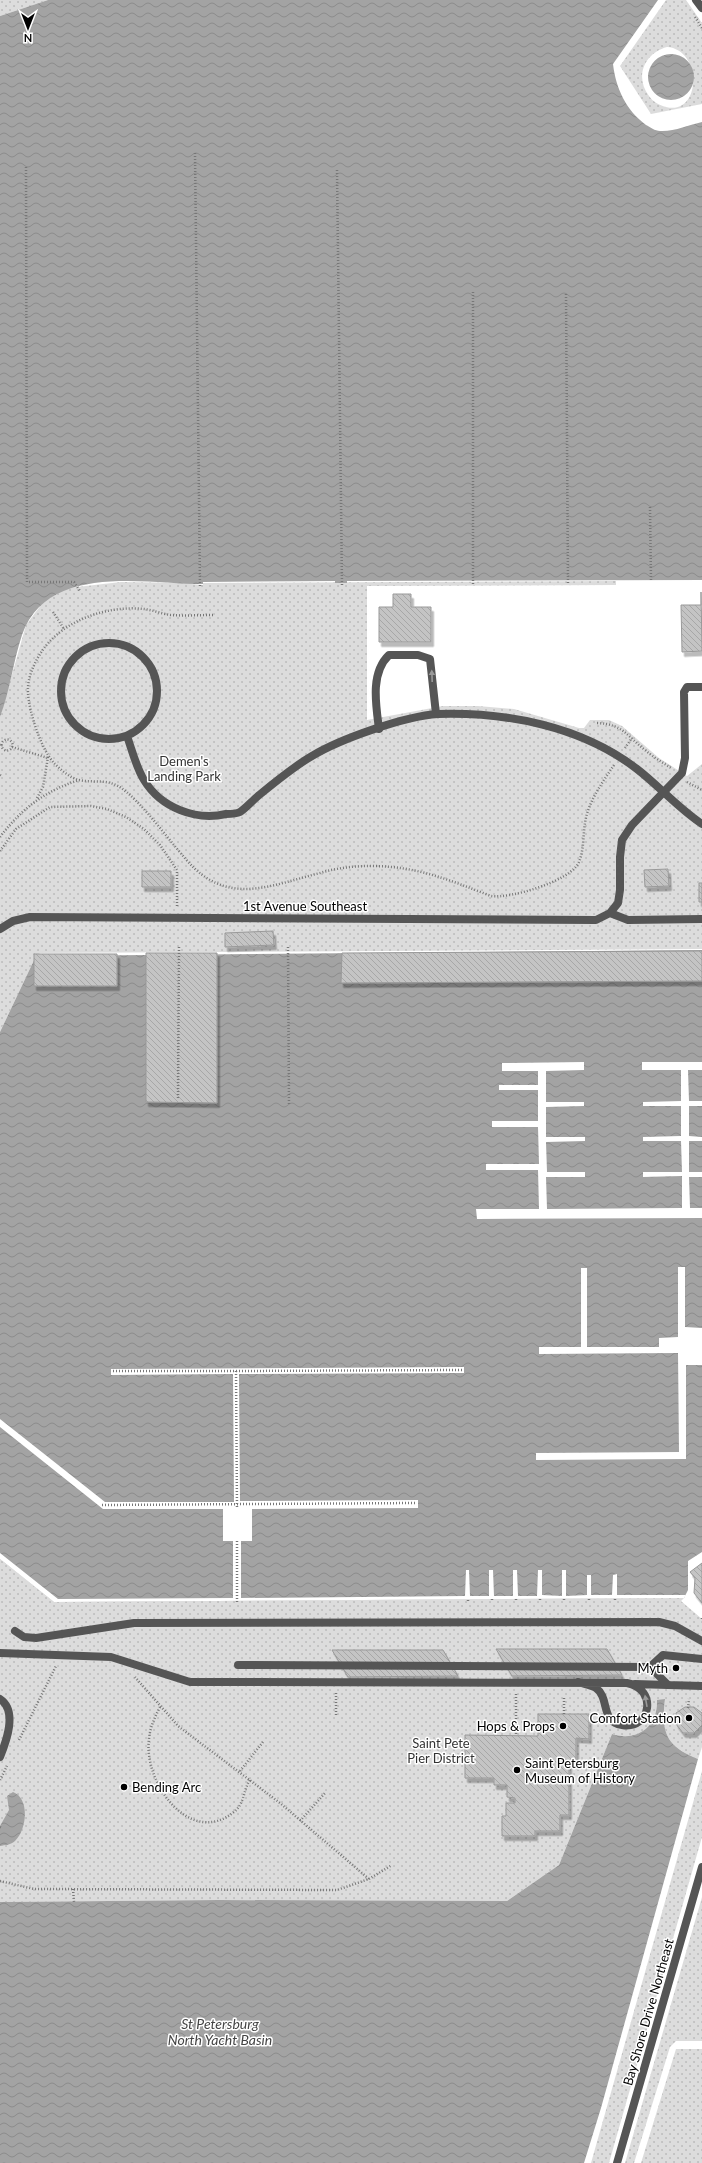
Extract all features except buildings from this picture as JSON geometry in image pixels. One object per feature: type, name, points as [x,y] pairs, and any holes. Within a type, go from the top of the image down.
[{"type":"street","points":[[696,0],[702,8]]},
{"type":"street","points":[[107,643],[129,647],[146,661],[152,671],[157,692],[152,714],[137,730],[127,736],[116,739],[94,737],[75,725],[68,717],[61,696],[61,685],[69,664],[86,649],[107,643]]},
{"type":"street","points":[[379,729],[377,713],[377,672],[383,660],[388,655],[418,655],[430,658],[436,714]]},
{"type":"street","points":[[702,687],[687,687],[684,692],[685,758],[680,775],[632,825],[622,840],[618,903],[610,913],[628,920],[702,919]]},
{"type":"street","points":[[127,736],[144,781],[158,796],[176,808],[195,816],[217,816],[239,812],[287,773],[313,755],[348,739],[379,729],[397,721],[436,714],[513,718],[556,729],[598,744],[637,769],[702,824]]},
{"type":"street","name":"1st Avenue Southeast","points":[[0,929],[13,921],[30,917],[596,920],[610,913]]},
{"type":"street","points":[[15,1631],[24,1637],[36,1638],[134,1623],[659,1622],[675,1626],[702,1641]]},
{"type":"street","points":[[0,1653],[111,1657],[190,1682],[516,1681],[702,1686]]},
{"type":"street","points":[[238,1665],[650,1666],[662,1656],[702,1659]]},
{"type":"street","points":[[650,1666],[668,1685]]},
{"type":"street","points":[[578,1682],[595,1687],[602,1696],[609,1718],[615,1723],[629,1726],[642,1719],[648,1705],[644,1692],[633,1684]]},
{"type":"street","points":[[0,1699],[7,1710],[10,1721],[0,1757]]},
{"type":"street","name":"Bay Shore Drive Northeast","points":[[617,2163],[702,1867]]},
{"type":"path","points":[[196,154],[200,586]]},
{"type":"path","points":[[26,167],[27,582],[74,582],[80,591]]},
{"type":"path","points":[[337,170],[342,585]]},
{"type":"path","points":[[473,292],[473,585]]},
{"type":"path","points":[[566,294],[568,584]]},
{"type":"path","points":[[650,507],[651,580]]},
{"type":"path","points":[[53,612],[64,629]]},
{"type":"path","points":[[597,723],[611,724],[619,727],[653,757],[680,775],[690,784],[702,790]]},
{"type":"path","points":[[9,740],[12,742],[12,747],[8,751],[5,750],[2,744],[4,741],[9,740]]},
{"type":"path","points":[[12,747],[48,757],[43,787],[37,799]]},
{"type":"path","points":[[0,837],[13,820],[37,799],[64,785],[79,780]]},
{"type":"path","points":[[0,851],[16,829],[50,807],[91,806],[107,809],[126,817],[144,829],[160,845],[177,870],[177,918]]},
{"type":"path","points":[[288,946],[289,1105]]},
{"type":"path","points":[[178,947],[178,1098]]},
{"type":"path","points":[[236,1370],[237,1509]]},
{"type":"path","points":[[113,1371],[462,1370]]},
{"type":"path","points":[[102,1505],[416,1503]]},
{"type":"path","points":[[237,1541],[237,1603]]},
{"type":"path","points":[[17,1745],[61,1654]]},
{"type":"path","points":[[130,1671],[178,1726],[240,1771],[369,1879]]},
{"type":"path","points":[[516,1681],[516,1736]]},
{"type":"path","points":[[336,1691],[336,1715]]},
{"type":"path","points":[[564,1698],[564,1714]]},
{"type":"path","points":[[688,1708],[689,1699]]},
{"type":"path","points":[[160,1707],[154,1720],[149,1740],[151,1765],[166,1798],[178,1812],[196,1820],[210,1822],[222,1819],[240,1806],[250,1780]]},
{"type":"path","points":[[240,1771],[263,1742]]},
{"type":"path","points":[[0,1780],[10,1759]]},
{"type":"path","points":[[300,1820],[326,1792]]},
{"type":"path","points":[[0,1881],[34,1889],[337,1890],[369,1879],[392,1865]]},
{"type":"path","points":[[73,1889],[74,1902]]},
{"type":"green space","points":[[0,0],[48,0],[0,16]]},
{"type":"green space","points":[[666,0],[686,0],[702,23],[702,104],[651,114],[620,66]],"holes":[[[667,47],[678,51],[687,58],[692,69],[693,81],[691,92],[686,102],[678,107],[666,107],[656,103],[649,96],[642,81],[642,73],[648,60],[659,50]]]},
{"type":"green space","name":"Demen's Landing Park","points":[[616,581],[616,585],[367,586],[367,720],[443,706],[478,706],[514,709],[579,728],[584,728],[590,720],[609,720],[622,726],[659,758],[687,776],[702,764],[702,949],[40,953],[36,956],[0,1032],[0,717],[26,625],[44,601],[68,588],[121,582],[190,583],[203,585],[203,583]]},
{"type":"green space","name":"Saint Pete Pier District","points":[[0,1559],[54,1602],[684,1598],[681,1601],[702,1619],[702,1747],[698,1759],[687,1754],[672,1743],[665,1730],[665,1700],[657,1700],[654,1718],[650,1725],[644,1730],[630,1736],[612,1734],[559,1865],[507,1901],[219,1900],[0,1902]]},
{"type":"green space","points":[[702,1771],[702,1837],[609,2163],[591,2163]]},
{"type":"green space","points":[[702,1897],[702,2041],[676,2041],[670,2047],[634,2163],[625,2163]]},
{"type":"green space","points":[[676,2049],[702,2049],[702,2163],[641,2163]]},
{"type":"water","points":[[48,0],[658,0],[613,64],[619,90],[623,98],[633,113],[646,125],[656,130],[665,131],[702,122],[702,580],[347,581],[347,583],[335,583],[335,581],[203,582],[203,584],[128,581],[101,582],[75,587],[53,596],[35,612],[22,635],[0,717],[0,16]]},
{"type":"water","points":[[671,54],[684,58],[690,64],[694,77],[690,90],[684,96],[671,100],[658,96],[652,90],[648,77],[652,64],[658,58]]},
{"type":"water","points":[[702,950],[702,1552],[688,1561],[688,1590],[684,1598],[54,1602],[0,1559],[0,1032],[36,956]]},
{"type":"water","name":"St Petersburg North Yacht Basin","points":[[665,1699],[664,1721],[668,1737],[679,1749],[698,1759],[601,2108],[584,2163],[0,2163],[0,1902],[219,1900],[507,1901],[559,1865],[612,1734],[630,1736],[644,1730],[650,1725],[654,1718],[657,1700]]},
{"type":"water","points":[[13,1792],[18,1795],[22,1801],[25,1815],[24,1822],[22,1830],[15,1841],[10,1844],[0,1846],[0,1826],[9,1810],[7,1796]]},
{"type":"pier","points":[[584,1062],[584,1070],[546,1071],[546,1102],[584,1102],[584,1106],[546,1107],[546,1137],[585,1137],[585,1141],[546,1142],[547,1172],[585,1172],[585,1177],[546,1177],[547,1209],[682,1208],[682,1176],[643,1177],[643,1172],[682,1172],[681,1141],[643,1141],[643,1137],[681,1136],[681,1106],[643,1106],[643,1102],[681,1101],[681,1070],[642,1070],[642,1062],[702,1062],[702,1070],[688,1070],[689,1101],[702,1101],[702,1106],[689,1106],[689,1136],[702,1137],[702,1141],[689,1141],[689,1172],[702,1172],[702,1177],[689,1177],[690,1208],[702,1208],[702,1218],[477,1219],[476,1209],[539,1209],[538,1170],[486,1170],[486,1164],[539,1164],[538,1127],[492,1127],[492,1121],[538,1121],[538,1090],[499,1090],[499,1085],[538,1085],[538,1071],[502,1071],[502,1063]]},
{"type":"pier","points":[[678,1267],[685,1267],[685,1327],[702,1328],[702,1365],[686,1365],[686,1459],[536,1460],[536,1453],[679,1452],[678,1353],[539,1354],[539,1347],[581,1347],[581,1268],[587,1268],[587,1347],[659,1347],[659,1338],[678,1337]]},
{"type":"pier","points":[[464,1367],[464,1373],[239,1374],[240,1501],[418,1500],[418,1508],[252,1509],[252,1541],[241,1541],[241,1598],[465,1596],[466,1570],[469,1570],[470,1596],[489,1596],[489,1570],[493,1570],[494,1596],[513,1596],[513,1570],[517,1570],[518,1596],[537,1596],[538,1570],[542,1570],[542,1595],[562,1596],[562,1570],[566,1570],[566,1596],[587,1595],[587,1575],[591,1575],[591,1595],[612,1595],[613,1575],[617,1574],[617,1595],[686,1595],[684,1598],[54,1602],[0,1559],[0,1553],[58,1599],[233,1598],[233,1541],[223,1541],[223,1509],[103,1509],[0,1427],[0,1419],[105,1502],[234,1502],[233,1374],[111,1375],[111,1369]]},
{"type":"place","name":"Myth","points":[[676,1668]]},
{"type":"place","name":"Comfort Station","points":[[689,1718]]},
{"type":"place","name":"Hops & Props","points":[[563,1726]]},
{"type":"place","name":"Saint Petersburg Museum of History","points":[[517,1770]]},
{"type":"place","name":"Bending Arc","points":[[124,1787]]}]
